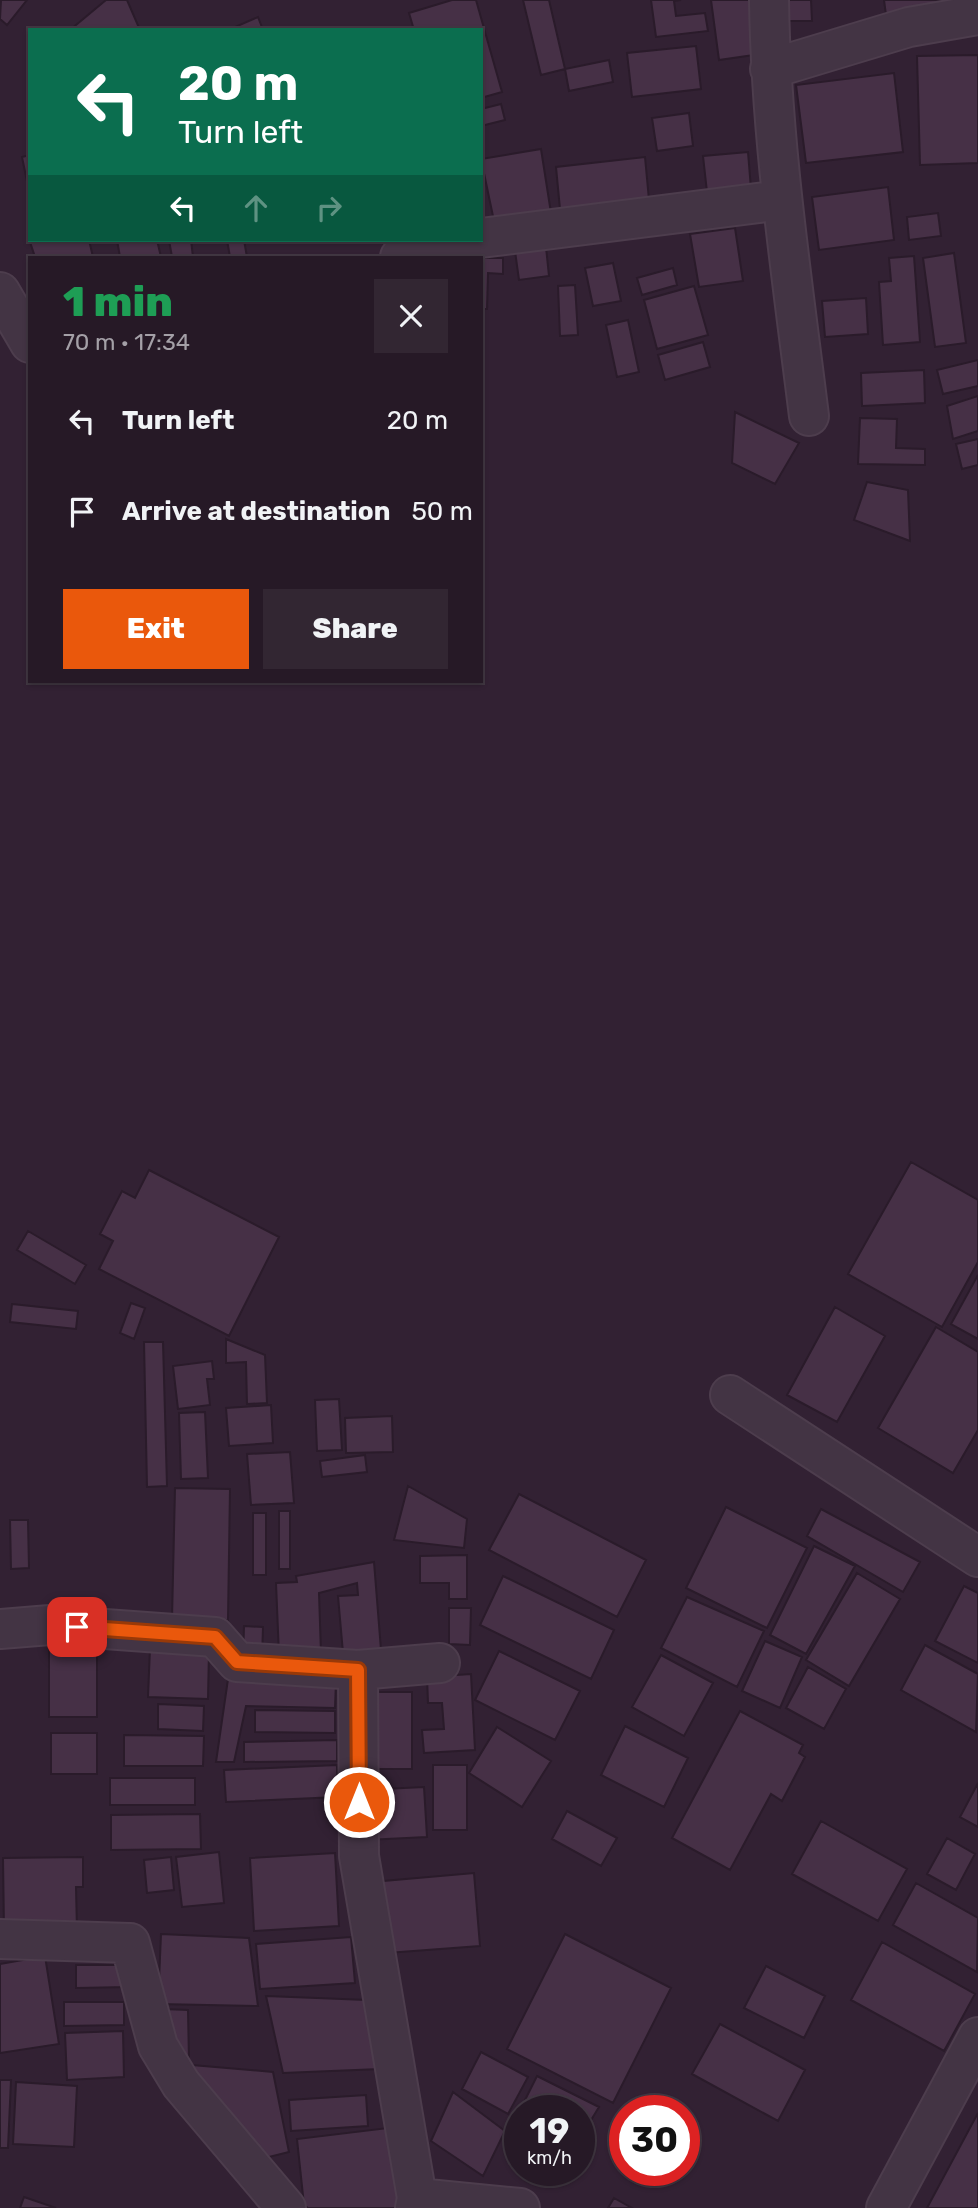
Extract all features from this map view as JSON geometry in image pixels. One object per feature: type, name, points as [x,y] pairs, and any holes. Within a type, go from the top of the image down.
[{"type":"street","points":[[769,0],[770,69],[782,200],[809,416]]},
{"type":"street","points":[[770,69],[909,27],[978,15]]},
{"type":"street","points":[[483,238],[782,200]]},
{"type":"street","points":[[402,256],[422,246],[453,242]]},
{"type":"street","points":[[0,292],[28,341]]},
{"type":"street","points":[[730,1395],[978,1557]]},
{"type":"street","points":[[0,1629],[50,1625],[215,1637],[237,1662],[358,1670],[440,1662]]},
{"type":"street","points":[[358,1670],[359,1856],[416,2203],[520,2208]]},
{"type":"street","points":[[0,1939],[130,1943],[158,2046],[181,2084],[285,2208]]},
{"type":"street","points":[[886,2208],[978,2037]]},
{"type":"building","points":[[1,0],[27,0],[7,25],[0,19]]},
{"type":"building","points":[[106,0],[127,0],[139,28],[72,28]]},
{"type":"building","points":[[452,0],[476,0],[502,92],[483,97],[483,28],[413,28],[409,13]]},
{"type":"building","points":[[523,0],[549,0],[565,69],[541,75]]},
{"type":"building","points":[[651,0],[681,0],[674,1],[676,16],[705,13],[708,31],[656,37]]},
{"type":"building","points":[[711,0],[760,0],[767,53],[719,60]]},
{"type":"building","points":[[789,0],[811,0],[812,21],[789,21]]},
{"type":"building","points":[[884,0],[978,0],[886,15]]},
{"type":"building","points":[[258,17],[262,28],[235,28]]},
{"type":"building","points":[[696,46],[701,89],[632,97],[627,53]]},
{"type":"building","points":[[978,55],[978,163],[920,165],[917,56]]},
{"type":"building","points":[[609,60],[613,82],[569,91],[565,69]]},
{"type":"building","points":[[894,73],[903,152],[806,163],[796,85]]},
{"type":"building","points":[[501,104],[505,120],[483,126],[483,108]]},
{"type":"building","points":[[689,113],[693,146],[657,151],[652,118]]},
{"type":"building","points":[[541,149],[551,213],[494,221],[483,159]]},
{"type":"building","points":[[748,152],[751,189],[707,192],[703,156]]},
{"type":"building","points":[[28,156],[28,186],[22,157]]},
{"type":"building","points":[[645,157],[649,200],[560,209],[556,167]]},
{"type":"building","points":[[888,187],[894,240],[819,250],[812,197]]},
{"type":"building","points":[[938,213],[941,236],[909,240],[907,217]]},
{"type":"building","points":[[735,228],[743,281],[699,287],[690,234]]},
{"type":"building","points":[[30,242],[89,242],[93,256],[35,256]]},
{"type":"building","points":[[117,242],[157,242],[161,256],[120,256]]},
{"type":"building","points":[[169,242],[191,242],[193,256],[172,256]]},
{"type":"building","points":[[227,242],[244,242],[247,256],[230,256]]},
{"type":"building","points":[[546,247],[549,276],[519,280],[515,251]]},
{"type":"building","points":[[954,253],[966,343],[935,347],[923,258]]},
{"type":"building","points":[[914,256],[920,342],[883,345],[879,282],[891,281],[889,258]]},
{"type":"building","points":[[483,258],[503,258],[503,274],[488,273],[487,309],[483,309]]},
{"type":"building","points":[[613,263],[621,301],[593,306],[585,268]]},
{"type":"building","points":[[673,268],[677,285],[642,295],[637,278]]},
{"type":"building","points":[[575,285],[578,335],[560,336],[558,286]]},
{"type":"building","points":[[694,286],[708,335],[657,349],[644,300]]},
{"type":"building","points":[[866,298],[868,334],[825,337],[822,301]]},
{"type":"building","points":[[628,320],[639,372],[617,377],[606,325]]},
{"type":"building","points":[[703,342],[710,367],[665,380],[658,355]]},
{"type":"building","points":[[978,360],[978,386],[943,394],[937,370]]},
{"type":"building","points":[[924,370],[925,403],[862,406],[861,373]]},
{"type":"building","points":[[978,396],[978,431],[953,439],[947,406]]},
{"type":"building","points":[[735,412],[799,443],[775,484],[732,463]]},
{"type":"building","points":[[860,418],[897,419],[896,448],[925,449],[925,465],[858,464]]},
{"type":"building","points":[[978,439],[978,465],[962,469],[956,444]]},
{"type":"building","points":[[867,482],[908,490],[910,541],[854,520]]},
{"type":"building","points":[[911,1162],[978,1200],[978,1262],[942,1327],[848,1274]]},
{"type":"building","points":[[149,1170],[279,1237],[229,1336],[99,1269],[113,1241],[100,1234],[122,1191],[135,1198]]},
{"type":"building","points":[[28,1231],[86,1265],[75,1284],[17,1250]]},
{"type":"building","points":[[978,1275],[978,1339],[951,1324]]},
{"type":"building","points":[[131,1303],[145,1308],[134,1339],[120,1333]]},
{"type":"building","points":[[12,1304],[78,1311],[76,1329],[10,1322]]},
{"type":"building","points":[[835,1307],[885,1336],[837,1422],[787,1395]]},
{"type":"building","points":[[936,1327],[978,1352],[978,1430],[953,1473],[878,1428]]},
{"type":"building","points":[[226,1339],[265,1355],[267,1403],[247,1404],[246,1362],[226,1363]]},
{"type":"building","points":[[144,1342],[163,1342],[167,1486],[147,1487]]},
{"type":"building","points":[[212,1361],[214,1379],[207,1379],[210,1405],[178,1409],[173,1366]]},
{"type":"building","points":[[339,1399],[342,1450],[317,1451],[315,1400]]},
{"type":"building","points":[[271,1405],[273,1443],[229,1446],[226,1408]]},
{"type":"building","points":[[205,1412],[208,1478],[181,1479],[179,1413]]},
{"type":"building","points":[[392,1416],[393,1452],[346,1453],[345,1418]]},
{"type":"building","points":[[290,1452],[294,1503],[251,1505],[247,1454]]},
{"type":"building","points":[[365,1455],[367,1472],[322,1477],[320,1461]]},
{"type":"building","points":[[408,1486],[467,1519],[464,1548],[394,1540]]},
{"type":"building","points":[[175,1488],[230,1489],[228,1620],[172,1619]]},
{"type":"building","points":[[519,1494],[646,1560],[617,1617],[489,1550]]},
{"type":"building","points":[[726,1507],[807,1548],[767,1628],[686,1588]]},
{"type":"building","points":[[821,1509],[920,1562],[903,1592],[807,1536]]},
{"type":"building","points":[[279,1511],[290,1511],[290,1569],[279,1569]]},
{"type":"building","points":[[253,1513],[266,1513],[266,1575],[253,1575]]},
{"type":"building","points":[[10,1520],[28,1520],[29,1568],[11,1569]]},
{"type":"building","points":[[814,1546],[855,1566],[806,1654],[770,1635]]},
{"type":"building","points":[[467,1555],[467,1599],[449,1599],[449,1583],[420,1583],[420,1556]]},
{"type":"building","points":[[374,1562],[381,1650],[343,1653],[338,1596],[358,1595],[357,1583],[319,1593],[321,1653],[279,1655],[276,1583],[297,1582],[296,1576]]},
{"type":"building","points":[[857,1573],[900,1599],[849,1686],[806,1660]]},
{"type":"building","points":[[503,1576],[614,1630],[591,1679],[480,1625]]},
{"type":"building","points":[[964,1586],[978,1593],[978,1663],[935,1641]]},
{"type":"building","points":[[687,1597],[764,1631],[737,1687],[661,1648]]},
{"type":"building","points":[[449,1608],[471,1608],[470,1645],[449,1644]]},
{"type":"building","points":[[244,1626],[263,1627],[262,1659],[243,1658]]},
{"type":"building","points":[[49,1640],[97,1640],[97,1717],[49,1717]]},
{"type":"building","points":[[765,1641],[802,1657],[780,1708],[742,1691]]},
{"type":"building","points":[[925,1645],[978,1674],[976,1732],[901,1690]]},
{"type":"building","points":[[150,1648],[209,1651],[208,1699],[148,1697]]},
{"type":"building","points":[[499,1651],[580,1691],[555,1740],[475,1700]]},
{"type":"building","points":[[661,1655],[713,1683],[684,1736],[632,1707]]},
{"type":"building","points":[[808,1667],[846,1689],[824,1729],[786,1708]]},
{"type":"building","points":[[471,1674],[475,1750],[424,1753],[422,1730],[444,1729],[442,1703],[428,1703],[427,1677]]},
{"type":"building","points":[[228,1679],[336,1681],[335,1708],[246,1706],[234,1762],[216,1762]]},
{"type":"building","points":[[374,1692],[412,1692],[412,1769],[374,1769]]},
{"type":"building","points":[[158,1704],[204,1706],[203,1731],[158,1729]]},
{"type":"building","points":[[255,1710],[335,1711],[335,1733],[255,1732]]},
{"type":"building","points":[[740,1711],[803,1745],[799,1753],[805,1757],[782,1801],[771,1794],[730,1870],[672,1838]]},
{"type":"building","points":[[625,1726],[688,1758],[664,1807],[601,1775]]},
{"type":"building","points":[[497,1727],[551,1761],[522,1807],[469,1773]]},
{"type":"building","points":[[51,1733],[97,1733],[97,1774],[51,1774]]},
{"type":"building","points":[[124,1735],[204,1736],[203,1766],[124,1766]]},
{"type":"building","points":[[337,1740],[337,1761],[244,1762],[244,1742]]},
{"type":"building","points":[[337,1765],[338,1797],[226,1802],[224,1770]]},
{"type":"building","points":[[433,1765],[467,1765],[467,1830],[433,1830]]},
{"type":"building","points":[[110,1778],[195,1778],[195,1805],[110,1805]]},
{"type":"building","points":[[978,1783],[978,1827],[960,1817]]},
{"type":"building","points":[[424,1787],[427,1837],[366,1840],[363,1790]]},
{"type":"building","points":[[567,1811],[617,1838],[601,1866],[552,1839]]},
{"type":"building","points":[[200,1814],[201,1849],[111,1850],[111,1815]]},
{"type":"building","points":[[821,1821],[907,1869],[878,1921],[792,1874]]},
{"type":"building","points":[[947,1838],[975,1854],[956,1890],[927,1874]]},
{"type":"building","points":[[219,1852],[224,1903],[182,1907],[176,1857]]},
{"type":"building","points":[[335,1853],[339,1926],[254,1931],[250,1858]]},
{"type":"building","points":[[83,1857],[83,1887],[76,1887],[77,1929],[4,1931],[3,1858]]},
{"type":"building","points":[[171,1857],[174,1890],[147,1893],[144,1860]]},
{"type":"building","points":[[474,1873],[480,1946],[387,1953],[372,1882]]},
{"type":"building","points":[[916,1883],[978,1918],[977,1972],[893,1925]]},
{"type":"building","points":[[161,1934],[249,1938],[258,2006],[158,2004]]},
{"type":"building","points":[[565,1934],[671,1988],[617,2095],[609,2095],[609,2101],[507,2049]]},
{"type":"building","points":[[351,1937],[355,1983],[260,1989],[256,1944]]},
{"type":"building","points":[[882,1942],[975,1994],[944,2051],[851,2000]]},
{"type":"building","points":[[45,1956],[59,2044],[0,2053],[0,1964]]},
{"type":"building","points":[[76,1965],[129,1965],[129,1987],[76,1988]]},
{"type":"building","points":[[766,1966],[825,1996],[804,2038],[744,2008]]},
{"type":"building","points":[[266,1996],[367,2000],[380,2069],[283,2073]]},
{"type":"building","points":[[64,2002],[124,2002],[124,2025],[64,2026]]},
{"type":"building","points":[[163,2009],[188,2010],[189,2060],[172,2060]]},
{"type":"building","points":[[720,2024],[805,2070],[778,2121],[692,2074]]},
{"type":"building","points":[[123,2031],[124,2077],[67,2080],[65,2033]]},
{"type":"building","points":[[481,2052],[528,2077],[518,2095],[504,2095],[504,2112],[462,2089]]},
{"type":"building","points":[[180,2064],[273,2072],[289,2152],[261,2159]]},
{"type":"building","points":[[537,2076],[575,2095],[528,2095]]},
{"type":"building","points":[[0,2080],[11,2080],[8,2148],[0,2148]]},
{"type":"building","points":[[16,2082],[77,2086],[74,2147],[13,2144]]},
{"type":"building","points":[[453,2092],[504,2130],[483,2176],[431,2141]]},
{"type":"building","points":[[366,2095],[368,2126],[291,2131],[289,2100]]},
{"type":"building","points":[[978,2113],[978,2208],[927,2208]]},
{"type":"building","points":[[396,2127],[406,2208],[308,2208],[304,2205],[297,2139]]},
{"type":"building","points":[[24,2197],[56,2208],[20,2208]]},
{"type":"building","points":[[614,2198],[632,2208],[608,2208]]},
{"type":"route","points":[[77,1627],[215,1637],[237,1662],[358,1670],[359,1802]]}]
